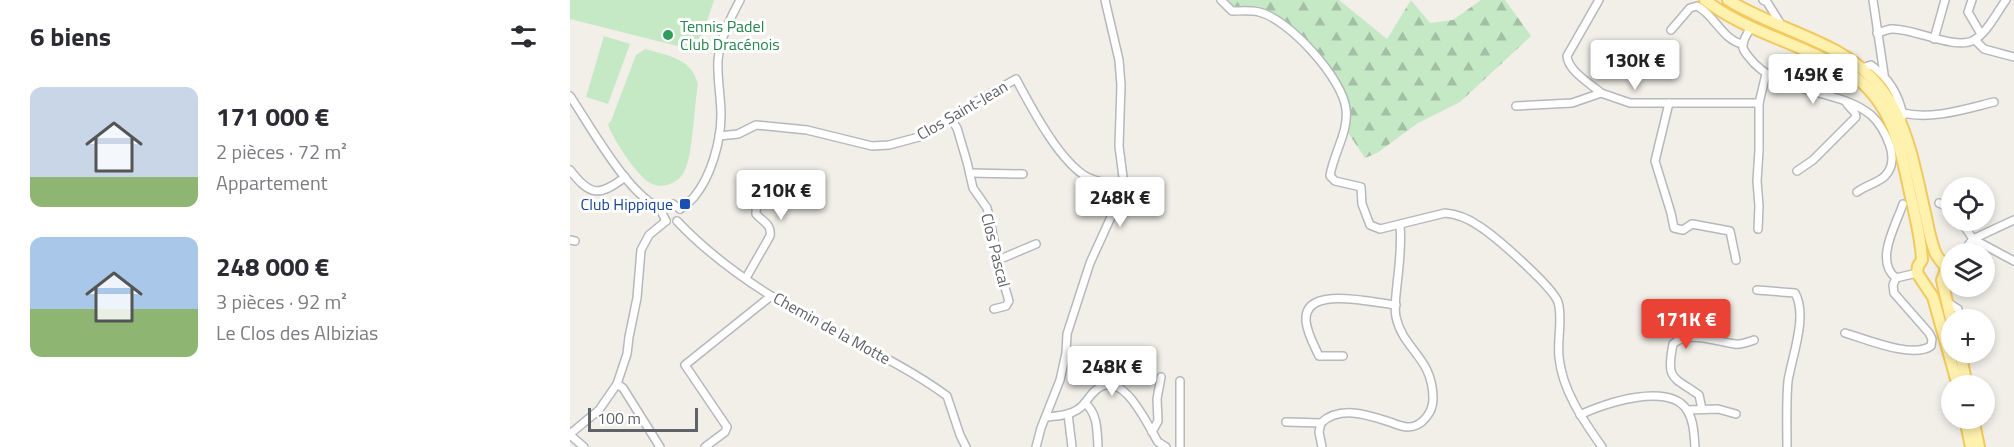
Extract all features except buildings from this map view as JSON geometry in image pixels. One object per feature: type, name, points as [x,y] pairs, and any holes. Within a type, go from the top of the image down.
[{"type":"main road","points":[[1705,0],[1751,27],[1840,67],[1861,81],[1878,100],[1892,123],[1904,159],[1923,260]]},
{"type":"main road","points":[[1728,0],[1783,28],[1836,51],[1862,68],[1886,93],[1904,128],[1932,239],[1941,256]]},
{"type":"main road","points":[[1941,262],[1928,258],[1923,260],[1918,266],[1917,273],[1934,297],[1955,375]]},
{"type":"main road","points":[[1926,284],[1937,284],[1941,281]]},
{"type":"main road","points":[[1945,297],[1948,309]]},
{"type":"main road","points":[[1967,429],[1971,447]]},
{"type":"main road","points":[[1975,429],[1978,447]]},
{"type":"street","points":[[680,209],[694,197],[703,183],[719,136],[721,115],[718,57],[729,20],[740,0]]},
{"type":"street","points":[[1036,447],[1060,381],[1066,353],[1066,334],[1090,263],[1123,186],[1119,146],[1122,98],[1106,0]]},
{"type":"street","points":[[1221,0],[1232,11],[1259,12],[1280,22],[1320,60],[1331,74],[1347,111],[1344,129],[1331,168],[1331,179],[1361,187],[1366,218],[1374,228],[1400,226],[1445,213],[1454,214],[1480,226],[1551,291],[1558,303],[1560,313],[1559,359],[1569,394],[1602,447]]},
{"type":"street","points":[[1599,0],[1567,56],[1567,61],[1601,93],[1630,103],[1759,104]]},
{"type":"street","points":[[1750,12],[1756,10],[1762,0],[1767,2],[1783,28]]},
{"type":"street","points":[[1873,0],[1884,74]]},
{"type":"street","points":[[1934,39],[1945,0]]},
{"type":"street","points":[[1972,0],[1968,12],[1981,34]]},
{"type":"street","points":[[1877,33],[1891,29],[1902,30],[1934,39],[1966,43],[1975,40],[1981,34],[2006,0]]},
{"type":"street","points":[[1671,30],[1690,8],[1696,6],[1703,9],[1736,43],[1743,44]]},
{"type":"street","points":[[1751,27],[1743,44],[1743,50],[1766,74],[1804,90],[1853,104],[1871,115],[1879,124],[1890,145],[1893,158],[1890,168],[1885,176],[1857,192]]},
{"type":"street","points":[[1975,40],[1984,49],[2014,57]]},
{"type":"street","points":[[1862,68],[1871,64],[1884,74],[1895,90],[1903,113],[1904,128]]},
{"type":"street","points":[[1758,229],[1759,104],[1766,74]]},
{"type":"street","name":"Clos Saint-Jean","points":[[719,136],[738,134],[756,125],[807,129],[872,146],[889,145],[919,137],[1016,79],[1039,121],[1071,164],[1086,176],[1101,183],[1123,186]]},
{"type":"street","points":[[1516,106],[1572,103],[1601,93]]},
{"type":"street","points":[[570,96],[625,177],[642,195],[663,210]]},
{"type":"street","points":[[1797,171],[1813,160],[1856,117],[1845,102]]},
{"type":"street","points":[[1903,113],[1942,114],[1994,102]]},
{"type":"street","points":[[1669,103],[1655,161],[1671,213],[1672,225],[1674,228],[1683,230],[1692,224],[1730,231],[1736,260]]},
{"type":"street","name":"Clos Pascal","points":[[950,118],[957,128],[973,188],[987,208],[1009,301],[1006,306],[994,309]]},
{"type":"street","points":[[570,170],[583,185],[599,191],[605,190],[625,177]]},
{"type":"street","points":[[970,173],[1023,174]]},
{"type":"street","points":[[746,278],[770,236],[771,230],[769,225],[756,214],[765,186],[763,179],[758,176]]},
{"type":"street","points":[[670,204],[680,209],[681,216],[677,221],[670,223],[662,216],[663,210],[670,204]]},
{"type":"street","points":[[1896,278],[1890,273],[1887,248],[1903,204]]},
{"type":"street","points":[[1970,243],[1973,239],[2014,220]]},
{"type":"street","points":[[584,447],[570,435],[599,410],[617,384],[627,354],[628,337],[637,298],[641,250],[650,236],[666,221]]},
{"type":"street","name":"Chemin de la Motte","points":[[677,221],[707,249],[771,296],[898,364],[947,396],[966,447]]},
{"type":"street","points":[[1286,422],[1321,423],[1335,414],[1351,412],[1408,427],[1419,424],[1428,416],[1433,405],[1430,375],[1400,329],[1396,317],[1395,305],[1402,243],[1400,226]]},
{"type":"street","points":[[1968,231],[1973,239],[2014,261]]},
{"type":"street","points":[[998,260],[1036,244]]},
{"type":"street","points":[[1896,278],[1917,273]]},
{"type":"street","points":[[1845,333],[1898,349],[1926,350],[1931,346],[1932,339],[1929,333],[1894,293],[1893,285],[1896,278]]},
{"type":"street","points":[[1756,290],[1795,293],[1798,299],[1799,317],[1795,356],[1788,381],[1787,447]]},
{"type":"street","points":[[705,447],[725,432],[727,427],[685,365],[771,296]]},
{"type":"street","points":[[1343,356],[1319,356],[1308,332],[1305,318],[1308,308],[1317,300],[1329,297],[1395,305]]},
{"type":"street","points":[[1946,301],[1958,309]]},
{"type":"street","points":[[1702,409],[1699,395],[1678,381],[1670,371],[1673,344],[1683,337],[1725,341],[1737,345],[1754,340]]},
{"type":"street","points":[[1152,432],[1158,421],[1156,399],[1161,377]]},
{"type":"street","points":[[1180,381],[1184,446]]},
{"type":"street","points":[[617,384],[623,388],[625,395],[660,447]]},
{"type":"street","points":[[1046,417],[1072,413],[1085,403],[1098,387],[1109,384],[1119,386],[1128,393],[1158,442],[1166,447]]},
{"type":"street","points":[[1580,415],[1619,401],[1649,396],[1677,400],[1687,410],[1693,427],[1695,447]]},
{"type":"street","points":[[1085,403],[1092,408],[1097,422],[1098,447]]},
{"type":"street","points":[[1687,410],[1718,409],[1736,414]]},
{"type":"street","points":[[1068,414],[1071,447]]},
{"type":"street","points":[[1321,423],[1319,432],[1322,447]]},
{"type":"green space","name":"Tennis Padel Club Dracénois","points":[[570,0],[714,0],[697,51],[570,19]]},
{"type":"green space","points":[[1228,0],[1339,0],[1387,39],[1411,0],[1430,23],[1453,20],[1481,0],[1505,0],[1531,36],[1460,102],[1418,123],[1377,153],[1365,158],[1347,131],[1349,105],[1334,75],[1322,58],[1284,20],[1258,6],[1233,6]]},
{"type":"green space","points":[[604,36],[630,44],[608,104],[586,97]]},
{"type":"green space","points":[[645,49],[678,59],[695,75],[698,84],[687,165],[678,179],[665,185],[652,184],[640,174],[620,148],[608,124],[636,55]]},
{"type":"place","name":"Tennis Padel Club Dracénois","points":[[668,35]]},
{"type":"place","name":"Club Hippique","points":[[685,204]]}]
